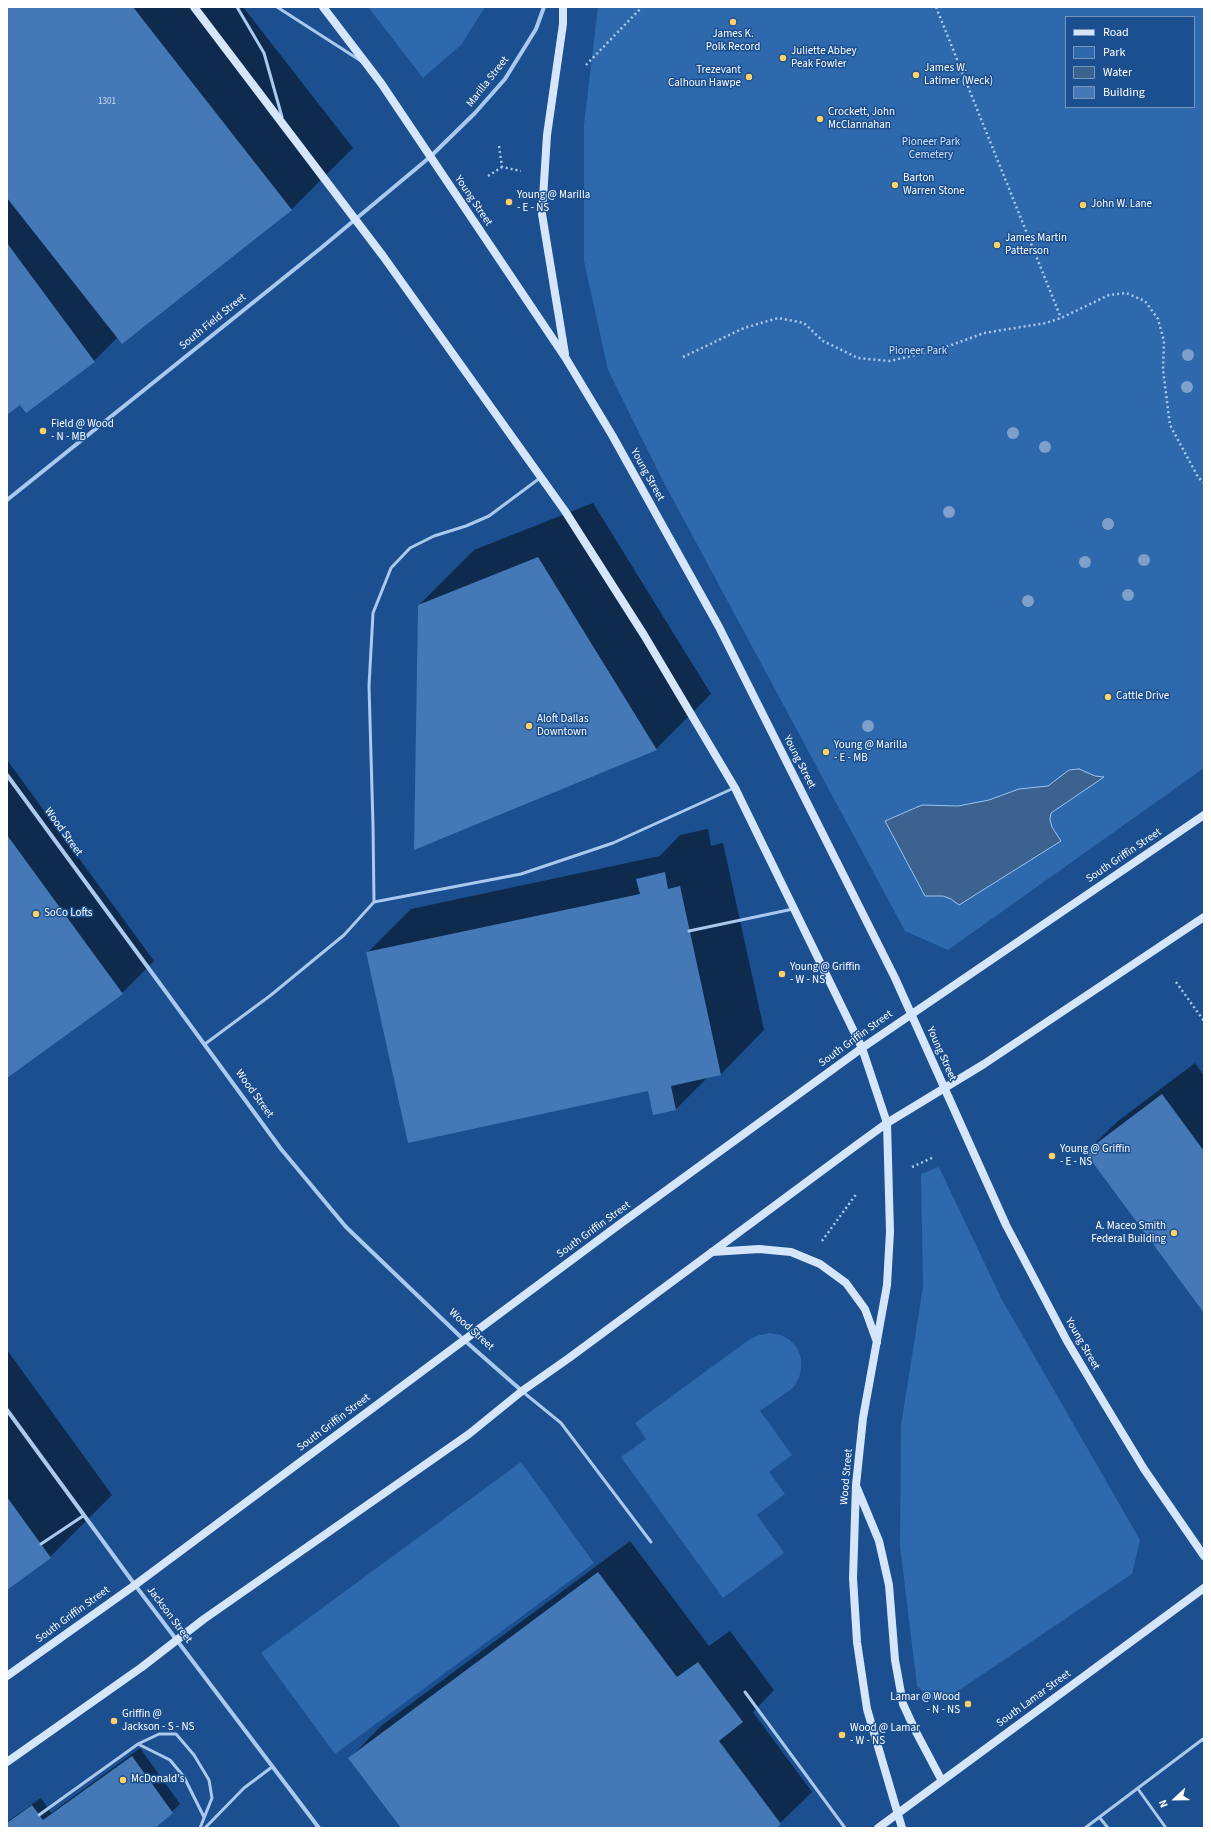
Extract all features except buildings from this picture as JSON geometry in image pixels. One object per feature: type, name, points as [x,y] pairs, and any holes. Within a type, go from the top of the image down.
[{"type":"main road","points":[[194,7],[355,218],[541,477],[644,635],[735,788],[862,1048],[887,1123]]},
{"type":"main road","name":"Young Street","points":[[323,7],[369,66],[565,357],[612,434],[720,627],[891,970],[1006,1225],[1067,1341],[1144,1469],[1204,1556]]},
{"type":"main road","points":[[564,7],[563,24],[547,135],[542,214],[565,357]]},
{"type":"main road","name":"South Griffin Street","points":[[7,1676],[135,1585],[464,1340],[862,1048],[911,1013],[1204,815]]},
{"type":"main road","points":[[7,1762],[204,1619],[462,1438],[522,1391],[569,1358],[887,1123],[944,1089],[1204,917]]},
{"type":"main road","name":"Wood Street","points":[[887,1123],[890,1232],[888,1278],[864,1418],[856,1485],[853,1578],[857,1642],[867,1709],[902,1828]]},
{"type":"main road","points":[[711,1252],[759,1249],[791,1252],[820,1264],[846,1283],[864,1309],[877,1344]]},
{"type":"main road","points":[[856,1485],[879,1541],[889,1585],[895,1660],[903,1704],[942,1781]]},
{"type":"main road","name":"South Lamar Street","points":[[878,1828],[1204,1588]]},
{"type":"street","name":"Marilla Street","points":[[430,157],[475,114],[505,79],[536,29],[544,7]]},
{"type":"street","name":"South Field Street","points":[[7,500],[430,157]]},
{"type":"street","name":"Wood Street","points":[[7,775],[281,1149],[346,1227],[464,1340],[522,1391]]},
{"type":"street","name":"Jackson Street","points":[[7,1410],[83,1516],[319,1828]]},
{"type":"lane","points":[[237,7],[264,53],[283,124]]},
{"type":"lane","points":[[277,7],[369,66]]},
{"type":"lane","points":[[374,902],[368,686],[374,613],[391,568],[410,548],[434,536],[466,526],[489,516],[541,477]]},
{"type":"lane","points":[[205,1044],[272,995],[344,935],[374,902],[522,874],[613,843],[735,788]]},
{"type":"lane","points":[[689,931],[794,908]]},
{"type":"lane","points":[[522,1391],[561,1423],[651,1542]]},
{"type":"lane","points":[[41,1544],[83,1516]]},
{"type":"lane","points":[[745,1692],[845,1828]]},
{"type":"lane","points":[[39,1815],[138,1744],[159,1734],[176,1734],[194,1755],[209,1780],[212,1798],[200,1828]]},
{"type":"lane","points":[[1085,1828],[1138,1790],[1203,1739],[1204,1741]]},
{"type":"lane","points":[[138,1744],[170,1760],[184,1777],[204,1817]]},
{"type":"lane","points":[[205,1828],[244,1788],[272,1767]]},
{"type":"lane","points":[[1138,1790],[1166,1828]]},
{"type":"lane","points":[[1100,1818],[1108,1828]]},
{"type":"path","points":[[586,65],[642,7]]},
{"type":"path","points":[[936,7],[1061,318]]},
{"type":"path","points":[[499,146],[502,167]]},
{"type":"path","points":[[488,176],[502,167],[522,172]]},
{"type":"path","points":[[683,357],[744,328],[778,318],[804,323],[823,341],[858,358],[890,361],[941,349],[984,333],[1046,323],[1061,318],[1109,295],[1126,293],[1145,301],[1158,319],[1164,341],[1163,370],[1170,425],[1198,477],[1204,483]]},
{"type":"path","points":[[1176,982],[1204,1021]]},
{"type":"path","points":[[912,1167],[934,1157]]},
{"type":"path","points":[[821,1243],[857,1193]]},
{"type":"green space","points":[[368,7],[485,7],[461,45],[423,78]]},
{"type":"green space","name":"Pioneer Park","points":[[598,7],[1204,7],[1204,768],[948,950],[905,931],[663,481],[608,370],[584,261],[584,124]]},
{"type":"green space","points":[[939,1167],[1001,1298],[1140,1540],[1132,1574],[946,1699],[933,1701],[917,1686],[900,1546],[901,1425],[923,1287],[921,1174]]},
{"type":"green space","points":[[770,1333],[781,1335],[790,1340],[797,1348],[801,1358],[799,1378],[793,1388],[760,1411],[792,1455],[769,1472],[785,1494],[757,1515],[784,1553],[723,1598],[621,1457],[646,1439],[635,1423],[750,1339]]},
{"type":"green space","points":[[521,1462],[594,1563],[335,1754],[261,1653]]},
{"type":"water","points":[[1079,769],[1095,776],[1104,777],[1051,813],[1050,820],[1052,827],[1061,841],[959,905],[951,899],[943,896],[925,896],[885,821],[922,805],[958,806],[989,800],[1019,789],[1048,786],[1069,770]]},
{"type":"place","name":"James K. Polk Record","points":[[733,22]]},
{"type":"place","name":"Juliette Abbey Peak Fowler","points":[[783,58]]},
{"type":"place","name":"James W. Latimer (Weck)","points":[[916,75]]},
{"type":"place","name":"Trezevant Calhoun Hawpe","points":[[749,77]]},
{"type":"place","name":"Crockett, John McClannahan","points":[[820,119]]},
{"type":"place","name":"Barton Warren Stone","points":[[895,185]]},
{"type":"place","name":"Young @ Marilla - E - NS","points":[[509,202]]},
{"type":"place","name":"John W. Lane","points":[[1083,205]]},
{"type":"place","name":"James Martin Patterson","points":[[997,245]]},
{"type":"place","name":"Field @ Wood - N - MB","points":[[43,431]]},
{"type":"place","name":"Cattle Drive","points":[[1108,697]]},
{"type":"place","name":"Aloft Dallas Downtown","points":[[529,726]]},
{"type":"place","name":"Young @ Marilla - E - MB","points":[[826,752]]},
{"type":"place","name":"SoCo Lofts","points":[[36,914]]},
{"type":"place","name":"Young @ Griffin - W - NS","points":[[782,974]]},
{"type":"place","name":"Young @ Griffin - E - NS","points":[[1052,1156]]},
{"type":"place","name":"A. Maceo Smith Federal Building","points":[[1174,1233]]},
{"type":"place","name":"Lamar @ Wood - N - NS","points":[[968,1704]]},
{"type":"place","name":"Griffin @ Jackson - S - NS","points":[[114,1721]]},
{"type":"place","name":"Wood @ Lamar - W - NS","points":[[842,1735]]},
{"type":"place","name":"McDonald's","points":[[123,1780]]},
{"type":"park label","name":"Pioneer Park Cemetery","points":[[931,149]]}]
